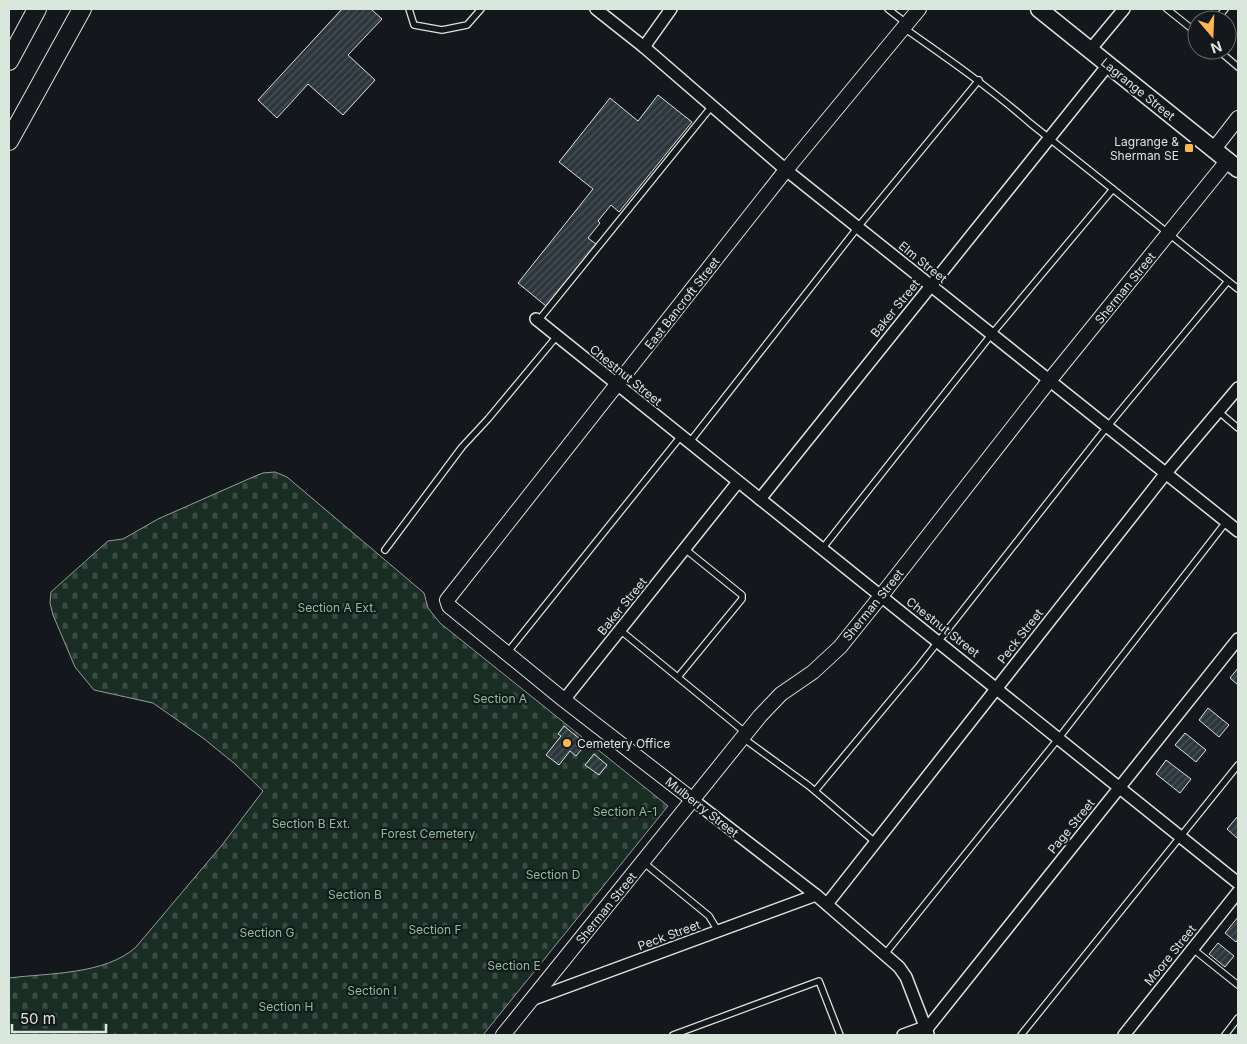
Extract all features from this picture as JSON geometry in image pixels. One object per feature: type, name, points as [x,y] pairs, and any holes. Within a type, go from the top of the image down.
[{"type":"main road","points":[[9,61],[36,9]]},
{"type":"main road","points":[[9,141],[82,9]]},
{"type":"main road","name":"Lagrange Street","points":[[1039,9],[1233,164]]},
{"type":"street","name":"Elm Street","points":[[596,9],[786,170],[1238,531]]},
{"type":"street","points":[[644,48],[671,9]]},
{"type":"street","name":"East Bancroft Street","points":[[447,600],[786,170],[919,9]]},
{"type":"street","points":[[1090,50],[1124,9]]},
{"type":"street","name":"Baker Street","points":[[760,499],[1108,65]]},
{"type":"street","points":[[1214,149],[1238,118]]},
{"type":"street","name":"Sherman Street","points":[[503,1035],[745,735],[781,694],[813,672],[840,647],[1049,381],[1169,234],[1233,164]]},
{"type":"street","name":"Chestnut Street","points":[[537,320],[1238,883]]},
{"type":"street","name":"Peck Street","points":[[827,904],[1166,473],[1238,388]]},
{"type":"street","name":"Baker Street","points":[[564,700],[738,482]]},
{"type":"street","name":"Mulberry Street","points":[[447,600],[449,606],[564,700],[816,895],[885,954],[899,967],[906,977],[927,1031]]},
{"type":"street","name":"Page Street","points":[[927,1031],[1238,639]]},
{"type":"street","name":"Moore Street","points":[[1124,1035],[1238,892]]},
{"type":"street","name":"Peck Street","points":[[531,1000],[816,895]]},
{"type":"street","points":[[904,1035],[927,1031]]},
{"type":"lane","points":[[409,9],[414,25],[442,30],[467,25],[481,9]]},
{"type":"lane","points":[[888,9],[905,26],[979,80],[1238,289]]},
{"type":"lane","points":[[1167,9],[1187,25]]},
{"type":"lane","points":[[508,653],[979,80]]},
{"type":"lane","points":[[537,320],[712,106]]},
{"type":"lane","points":[[822,549],[992,335],[1112,189]]},
{"type":"lane","points":[[815,791],[920,666],[1107,427],[1228,281]]},
{"type":"lane","points":[[385,550],[462,447],[488,419],[557,336]]},
{"type":"lane","points":[[1219,412],[1238,428]]},
{"type":"lane","points":[[885,954],[1058,739],[1226,522]]},
{"type":"lane","points":[[678,677],[742,599],[742,595],[685,549]]},
{"type":"lane","points":[[620,630],[875,842]]},
{"type":"lane","points":[[1021,1035],[1238,765]]},
{"type":"lane","points":[[643,862],[709,916],[718,931]]},
{"type":"lane","points":[[1193,949],[1238,985]]},
{"type":"lane","points":[[673,1035],[819,981],[840,1035]]},
{"type":"lane","points":[[1225,1035],[1238,1018]]},
{"type":"green space","name":"Forest Cemetery","points":[[275,472],[287,477],[424,593],[428,608],[440,623],[668,806],[483,1035],[9,1035],[9,978],[92,968],[109,963],[136,947],[222,845],[263,791],[235,764],[203,738],[153,703],[94,690],[75,667],[53,615],[50,603],[51,592],[108,541],[123,539],[158,519],[253,477],[263,473]]},
{"type":"building","points":[[342,9],[371,9],[382,19],[348,55],[375,80],[343,115],[308,84],[277,118],[258,100]]},
{"type":"building","points":[[658,95],[692,122],[619,212],[611,205],[598,221],[600,223],[588,238],[596,244],[546,306],[518,283],[593,189],[559,162],[610,98],[638,121]]},
{"type":"building","points":[[1238,668],[1238,685],[1230,678]]},
{"type":"building","points":[[1208,708],[1229,725],[1219,737],[1199,720]]},
{"type":"building","name":"Cemetery Office","points":[[564,726],[581,740],[576,746],[581,750],[576,756],[570,751],[559,765],[546,755],[561,736],[558,734]]},
{"type":"building","points":[[1185,733],[1206,750],[1196,762],[1175,745]]},
{"type":"building","points":[[594,754],[607,765],[599,775],[585,765]]},
{"type":"building","points":[[1166,760],[1191,779],[1180,793],[1156,774]]},
{"type":"building","points":[[1238,818],[1238,839],[1227,829]]},
{"type":"building","points":[[1238,917],[1238,939],[1236,942],[1225,933]]},
{"type":"building","points":[[1218,943],[1234,956],[1225,967],[1209,954]]},
{"type":"place","name":"Lagrange & Sherman SE","points":[[1189,148]]},
{"type":"place","name":"Cemetery Office","points":[[567,743]]},
{"type":"park label","name":"Section A Ext.","points":[[337,607]]},
{"type":"park label","name":"Section A","points":[[500,698]]},
{"type":"park label","name":"Section A-1","points":[[625,811]]},
{"type":"park label","name":"Section B Ext.","points":[[311,823]]},
{"type":"park label","name":"Section D","points":[[553,874]]},
{"type":"park label","name":"Section B","points":[[355,894]]},
{"type":"park label","name":"Section F","points":[[435,929]]},
{"type":"park label","name":"Section G","points":[[267,932]]},
{"type":"park label","name":"Section E","points":[[514,965]]},
{"type":"park label","name":"Section I","points":[[372,990]]},
{"type":"park label","name":"Section H","points":[[286,1006]]}]
